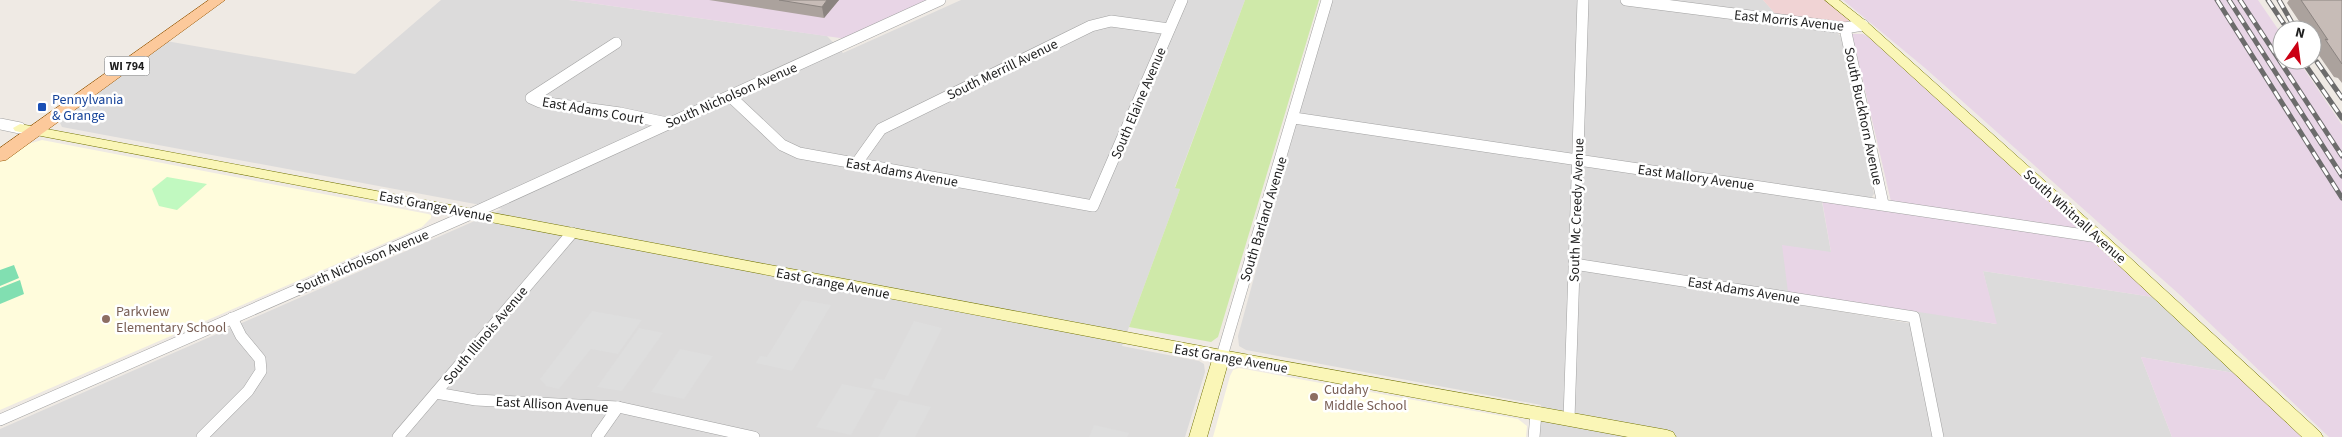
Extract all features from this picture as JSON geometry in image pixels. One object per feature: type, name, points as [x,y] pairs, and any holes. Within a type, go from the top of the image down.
[{"type":"main road","name":"WI 794","points":[[0,156],[28,129],[204,0]]},
{"type":"main road","name":"WI 794","points":[[0,142],[28,129],[218,0]]},
{"type":"street","name":"South Nicholson Avenue","points":[[0,420],[473,213],[666,123],[731,97],[940,0]]},
{"type":"street","name":"South Elaine Avenue","points":[[1093,206],[1182,0]]},
{"type":"street","name":"South Barland Avenue","points":[[1198,437],[1294,118],[1327,0]]},
{"type":"street","name":"South Mc Creedy Avenue","points":[[1569,419],[1583,0]]},
{"type":"street","name":"East Morris Avenue","points":[[1626,0],[1845,28],[1863,25]]},
{"type":"street","name":"South Whitnall Avenue","points":[[1831,0],[1863,25],[2098,237],[2314,437]]},
{"type":"street","name":"South Merrill Avenue","points":[[856,164],[881,128],[1091,26],[1111,21],[1169,29]]},
{"type":"street","name":"South Buckhorn Avenue","points":[[1845,28],[1883,204]]},
{"type":"street","name":"East Adams Court","points":[[616,44],[530,98],[540,102],[620,113],[666,123]]},
{"type":"street","name":"East Adams Avenue","points":[[731,97],[782,145],[799,153],[1093,206]]},
{"type":"street","name":"East Mallory Avenue","points":[[1294,118],[2098,237]]},
{"type":"street","name":"East Grange Avenue","points":[[0,124],[1222,356],[1667,437]]},
{"type":"street","name":"South Illinois Avenue","points":[[398,437],[572,233]]},
{"type":"street","name":"East Adams Avenue","points":[[1574,264],[1914,317],[1938,437]]},
{"type":"street","points":[[202,437],[252,388],[260,375],[262,364],[257,354],[241,336],[232,318]]},
{"type":"street","name":"East Allison Avenue","points":[[436,393],[476,400],[618,407],[754,437]]},
{"type":"street","points":[[597,437],[618,407]]},
{"type":"street","points":[[1534,437],[1536,413]]},
{"type":"shaded area","points":[[441,0],[569,0],[827,36],[843,53],[961,0],[1245,0],[1175,187],[1180,189],[1122,346],[1199,361],[1204,364],[1205,372],[1185,437],[0,437],[0,429],[502,209],[62,127],[60,123],[61,120],[166,41],[355,74]]},
{"type":"shaded area","points":[[569,0],[940,0],[854,40]]},
{"type":"shaded area","points":[[1330,0],[1763,0],[1784,23],[1834,31],[1841,36],[1874,194],[1871,198],[1820,191],[1831,252],[1789,303],[1920,325],[1918,311],[1996,324],[1983,271],[2159,298],[2240,374],[2141,357],[2172,437],[1540,437],[1541,405],[1246,350],[1239,346],[1238,336]]},
{"type":"shaded area","points":[[1763,0],[1831,0],[1863,25],[1781,20]]},
{"type":"shaded area","points":[[1843,0],[2258,0],[2272,20],[2272,70],[2305,70],[2342,125],[2342,437],[2329,437],[2180,295],[1925,68]]},
{"type":"shaded area","points":[[1852,34],[1863,34],[1872,39],[2159,298],[1983,271],[1997,324],[1788,292],[1782,245],[1831,252],[1822,200],[1893,210]]},
{"type":"shaded area","name":"Parkview Elementary School","points":[[42,140],[428,214],[431,215],[431,218],[422,227],[0,410],[0,160],[28,144]]},
{"type":"shaded area","points":[[802,300],[831,305],[792,371],[756,363],[760,356],[767,357]]},
{"type":"shaded area","points":[[592,311],[642,320],[618,354],[591,349],[559,389],[546,386],[540,379]]},
{"type":"shaded area","points":[[914,321],[942,328],[908,396],[871,387],[875,378],[884,380]]},
{"type":"shaded area","points":[[639,328],[663,333],[622,391],[597,387]]},
{"type":"shaded area","points":[[680,349],[713,356],[684,399],[651,392]]},
{"type":"shaded area","points":[[2141,357],[2240,374],[2308,437],[2172,437]]},
{"type":"shaded area","name":"Cudahy Middle School","points":[[1239,368],[1518,419],[1527,426],[1526,437],[1213,437],[1230,376],[1233,370]]},
{"type":"shaded area","points":[[842,384],[876,391],[851,435],[816,427]]},
{"type":"shaded area","points":[[899,400],[931,407],[915,437],[878,437]]},
{"type":"shaded area","points":[[1094,425],[1129,433],[1127,437],[1089,437]]},
{"type":"green space","points":[[1245,0],[1319,0],[1218,337],[1211,342],[1129,327],[1180,189],[1175,188]]},
{"type":"green space","points":[[167,177],[207,184],[177,210],[159,206],[152,189]]},
{"type":"green space","points":[[14,265],[19,278],[0,286],[0,270]]},
{"type":"green space","points":[[20,280],[24,294],[0,304],[0,288]]},
{"type":"building","points":[[779,0],[827,0],[822,7]]},
{"type":"building","points":[[2301,0],[2342,0],[2342,64],[2325,39],[2328,40],[2322,31],[2322,20],[2314,20]]},
{"type":"railway","points":[[2217,0],[2342,198]]},
{"type":"railway","points":[[2229,0],[2342,176]]},
{"type":"railway","points":[[2240,0],[2342,156]]},
{"type":"railway","points":[[2268,0],[2281,20]]},
{"type":"railway","points":[[2279,0],[2290,20]]},
{"type":"railway","points":[[2322,69],[2342,98]]},
{"type":"railway","points":[[2309,70],[2342,118]]},
{"type":"place","name":"Pennylvania & Grange","points":[[42,107]]},
{"type":"place","name":"Parkview Elementary School","points":[[106,319]]},
{"type":"place","name":"Cudahy Middle School","points":[[1314,397]]}]
